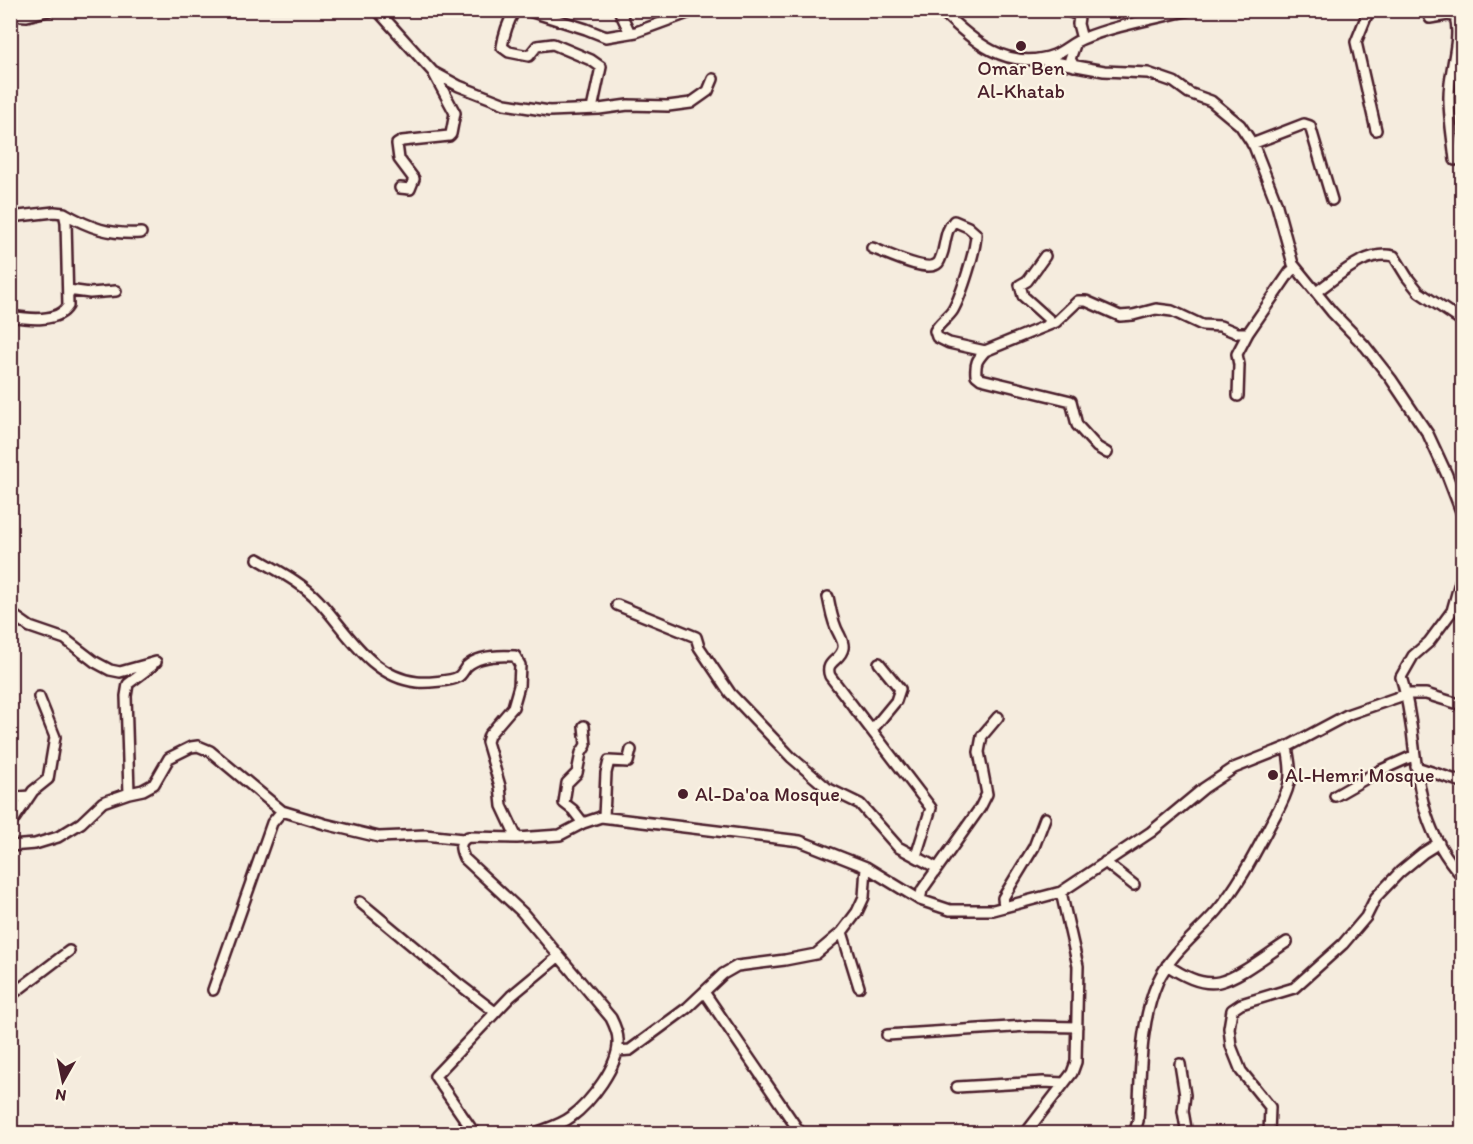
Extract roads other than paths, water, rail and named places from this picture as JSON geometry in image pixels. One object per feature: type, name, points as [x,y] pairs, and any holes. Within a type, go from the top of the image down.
[{"type":"street","points":[[10,15],[27,16],[51,10]]},
{"type":"street","points":[[377,10],[433,72],[455,113],[451,134],[436,138],[402,141],[397,144],[399,159],[414,179],[410,189],[400,188]]},
{"type":"street","points":[[515,10],[509,20],[502,46],[509,52],[529,56],[537,46],[553,44],[591,60],[601,67],[592,109]]},
{"type":"street","points":[[526,10],[606,37],[630,33],[696,10]]},
{"type":"street","points":[[620,10],[630,33]]},
{"type":"street","points":[[941,10],[953,23],[988,50],[1023,61],[1056,54],[1079,40],[1190,10]]},
{"type":"street","points":[[1066,10],[1079,14],[1079,40],[1070,59],[1074,66]]},
{"type":"street","points":[[1369,10],[1356,42],[1376,130]]},
{"type":"street","points":[[1426,10],[1430,18],[1448,15],[1455,17],[1457,24],[1458,33],[1455,41],[1449,99],[1455,160]]},
{"type":"street","points":[[1038,59],[1104,70],[1148,73],[1174,82],[1189,93],[1210,101],[1240,125],[1252,144],[1276,202],[1295,268],[1332,312],[1365,346],[1422,424],[1447,475],[1462,514]]},
{"type":"street","points":[[433,72],[459,86],[505,104],[549,111],[691,103],[708,91],[713,80]]},
{"type":"street","points":[[1252,144],[1305,124],[1310,126],[1332,200]]},
{"type":"street","points":[[10,316],[55,317],[64,313],[68,306],[64,213]]},
{"type":"street","points":[[10,217],[64,213],[85,225],[119,234],[141,233]]},
{"type":"street","points":[[872,248],[922,267],[933,267],[938,264],[943,253],[948,226],[954,221],[968,226],[976,234],[976,243],[960,293],[952,311],[934,331],[937,337],[949,343],[985,351]]},
{"type":"street","points":[[1316,291],[1361,261],[1386,254],[1394,256],[1407,278],[1419,292],[1462,321]]},
{"type":"street","points":[[1045,255],[1027,281],[1020,285],[1023,296],[1053,323]]},
{"type":"street","points":[[1238,396],[1237,354],[1248,333],[1295,268]]},
{"type":"street","points":[[68,290],[90,293],[116,291]]},
{"type":"street","points":[[1107,453],[1097,447],[1077,425],[1071,401],[981,379],[976,375],[976,360],[985,351],[1053,323],[1078,301],[1086,301],[1120,315],[1133,315],[1156,309],[1172,310],[1202,325],[1220,326],[1237,333],[1248,333]]},
{"type":"street","points":[[258,559],[290,578],[317,599],[374,664],[395,677],[418,682],[445,680],[458,677],[468,665],[481,658],[515,656],[520,665],[519,686],[513,706],[489,735],[487,742],[500,786],[502,806],[517,838]]},
{"type":"street","points":[[1462,575],[1452,611],[1429,642],[1413,656],[1401,677],[1407,694],[1416,767],[1426,819],[1448,860],[1462,876]]},
{"type":"street","points":[[828,597],[832,623],[842,640],[843,648],[840,656],[829,665],[830,676],[931,808],[916,856]]},
{"type":"street","points":[[617,605],[696,637],[699,647],[730,693],[791,757],[827,788],[860,804],[898,847],[937,868]]},
{"type":"street","points":[[10,613],[30,627],[65,639],[95,662],[110,670],[120,672],[156,662],[128,684],[126,696],[129,793]]},
{"type":"street","points":[[872,730],[896,701],[900,689],[879,663]]},
{"type":"street","points":[[10,846],[35,844],[58,837],[81,823],[103,802],[143,790],[154,784],[169,758],[198,746],[210,752],[282,811],[379,837],[425,835],[463,839],[474,835],[517,838],[560,835],[583,823],[604,817],[800,841],[866,867],[920,900],[950,910],[993,910],[1060,892],[1151,832],[1234,768],[1287,747],[1349,714],[1407,694],[1426,694],[1462,705]]},
{"type":"street","points":[[10,825],[29,796],[48,779],[55,737],[39,697]]},
{"type":"street","points":[[920,900],[922,890],[980,808],[987,794],[979,752],[982,736],[998,717]]},
{"type":"street","points":[[583,823],[564,802],[567,783],[577,773],[581,753],[586,746],[584,726]]},
{"type":"street","points":[[1134,1134],[1138,1121],[1143,1033],[1158,981],[1167,965],[1232,893],[1248,867],[1287,791],[1290,770],[1287,747]]},
{"type":"street","points":[[604,817],[606,773],[609,761],[628,762],[631,750]]},
{"type":"street","points":[[1335,796],[1415,754]]},
{"type":"street","points":[[1416,767],[1462,782]]},
{"type":"street","points":[[10,798],[29,796]]},
{"type":"street","points":[[213,990],[272,823],[282,811]]},
{"type":"street","points":[[1004,907],[1003,898],[1034,847],[1045,818]]},
{"type":"street","points":[[463,839],[460,849],[464,858],[522,912],[611,1018],[618,1038],[618,1051],[613,1064],[583,1107],[569,1119],[533,1134]]},
{"type":"street","points":[[1269,1134],[1270,1107],[1241,1071],[1231,1046],[1229,1028],[1232,1010],[1241,1004],[1294,988],[1343,944],[1365,917],[1376,897],[1400,872],[1439,843]]},
{"type":"street","points":[[1105,862],[1134,885]]},
{"type":"street","points":[[618,1051],[630,1050],[687,1008],[723,974],[737,966],[816,954],[842,932],[857,912],[864,897],[866,867]]},
{"type":"street","points":[[1025,1134],[1072,1073],[1076,1062],[1078,966],[1060,892]]},
{"type":"street","points":[[360,902],[495,1012]]},
{"type":"street","points":[[842,932],[860,987]]},
{"type":"street","points":[[1167,965],[1180,974],[1210,983],[1220,982],[1238,974],[1287,942]]},
{"type":"street","points":[[10,996],[69,951]]},
{"type":"street","points":[[476,1134],[435,1076],[511,996],[558,957]]},
{"type":"street","points":[[704,992],[801,1134]]},
{"type":"street","points":[[887,1035],[1027,1026],[1077,1027]]},
{"type":"street","points":[[1180,1064],[1185,1095],[1183,1111],[1187,1134]]},
{"type":"street","points":[[957,1087],[1064,1083]]},
{"type":"place","name":"Omar Ben Al-Khatab","points":[[1021,46]]},
{"type":"place","name":"Al-Hemri Mosque","points":[[1273,775]]},
{"type":"place","name":"Al-Da'oa Mosque","points":[[683,794]]}]
